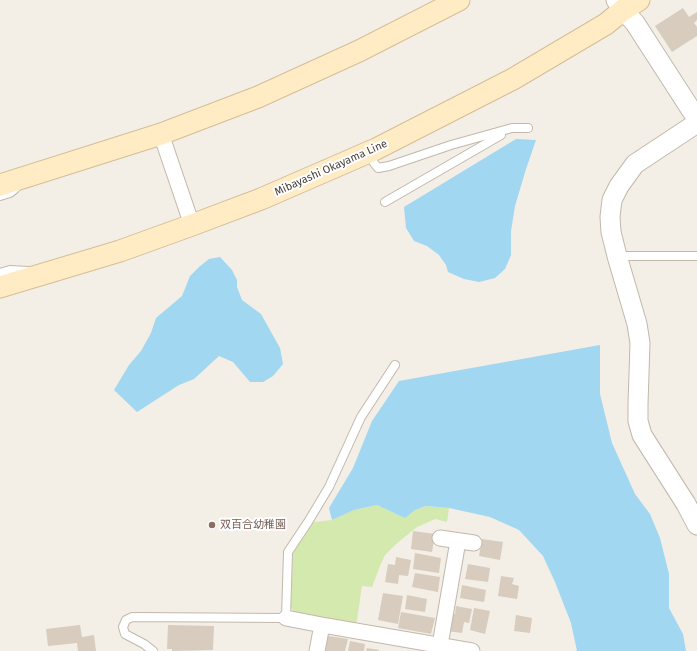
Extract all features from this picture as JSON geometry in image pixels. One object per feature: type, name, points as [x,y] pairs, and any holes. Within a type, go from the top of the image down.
[{"type":"main road","points":[[0,185],[161,134],[258,97],[359,51],[459,0]]},
{"type":"main road","name":"Mibayashi Okayama Line","points":[[0,287],[120,251],[192,225],[261,199],[369,152],[513,79],[606,24],[626,3]]},
{"type":"street","points":[[626,3],[635,22],[697,119]]},
{"type":"street","points":[[697,123],[635,164],[619,186],[612,200],[610,217],[611,232],[637,324],[640,343],[638,420],[642,435],[686,504],[697,525]]},
{"type":"street","points":[[161,134],[192,225]]},
{"type":"street","points":[[440,538],[474,543]]},
{"type":"street","points":[[440,645],[458,541]]},
{"type":"street","points":[[286,618],[472,651]]},
{"type":"street","points":[[317,651],[322,625]]},
{"type":"lane","points":[[369,152],[378,168],[389,166],[451,145],[512,128],[528,128]]},
{"type":"lane","points":[[385,202],[512,128]]},
{"type":"lane","points":[[0,196],[10,193],[33,175]]},
{"type":"lane","points":[[617,256],[697,256]]},
{"type":"lane","points":[[0,273],[10,270],[50,273]]},
{"type":"lane","points":[[152,651],[144,644],[125,634],[123,626],[126,620],[132,617],[286,618],[288,552],[329,487],[361,418],[395,365]]},
{"type":"green space","points":[[377,505],[405,518],[415,510],[426,506],[449,508],[447,522],[435,519],[417,527],[385,555],[372,587],[362,586],[356,626],[297,615],[291,608],[293,553],[314,522],[332,520],[354,510]]},
{"type":"water","points":[[516,139],[536,140],[515,206],[511,231],[511,255],[505,269],[495,278],[479,282],[464,279],[448,272],[446,265],[439,255],[427,246],[414,241],[406,228],[404,207]]},
{"type":"water","points":[[220,257],[232,270],[237,280],[237,287],[242,300],[261,314],[280,348],[283,364],[273,376],[263,382],[250,382],[233,362],[219,356],[194,379],[179,385],[137,412],[114,390],[129,365],[141,351],[151,333],[156,318],[182,296],[190,276],[199,267],[209,259]]},
{"type":"water","points":[[600,345],[600,394],[612,443],[635,494],[650,514],[660,538],[669,574],[669,608],[683,634],[686,651],[577,651],[571,623],[543,556],[519,530],[490,517],[449,508],[426,506],[415,510],[405,518],[377,505],[354,510],[332,520],[329,508],[353,468],[372,421],[399,381]]},
{"type":"building","points":[[683,8],[689,17],[697,12],[697,20],[694,23],[697,27],[697,36],[672,52],[655,26]]},
{"type":"building","points":[[413,531],[435,534],[432,552],[411,549]]},
{"type":"building","points":[[482,539],[503,542],[500,560],[479,556]]},
{"type":"building","points":[[415,553],[441,558],[439,573],[413,569]]},
{"type":"building","points":[[396,557],[411,560],[408,576],[399,575],[398,584],[385,582],[388,564],[395,565]]},
{"type":"building","points":[[468,564],[490,568],[488,582],[465,579]]},
{"type":"building","points":[[415,573],[440,577],[438,592],[412,587]]},
{"type":"building","points":[[501,576],[514,578],[512,584],[519,586],[517,599],[498,596]]},
{"type":"building","points":[[462,585],[486,590],[484,602],[460,598]]},
{"type":"building","points":[[383,593],[403,596],[398,624],[378,620]]},
{"type":"building","points":[[407,595],[427,599],[425,612],[405,609]]},
{"type":"building","points":[[456,606],[472,609],[469,623],[464,622],[462,633],[447,631],[451,613],[455,614]]},
{"type":"building","points":[[474,608],[490,611],[485,634],[470,630]]},
{"type":"building","points":[[401,612],[435,618],[431,634],[398,628]]},
{"type":"building","points":[[516,615],[532,618],[530,633],[514,631]]},
{"type":"building","points":[[80,625],[82,637],[94,635],[96,651],[78,651],[77,643],[48,646],[46,629]]},
{"type":"building","points":[[168,625],[214,626],[213,650],[172,651],[172,649],[167,649]]},
{"type":"building","points":[[328,636],[348,639],[345,651],[325,651]]},
{"type":"building","points":[[350,641],[365,644],[364,651],[348,651]]},
{"type":"building","points":[[367,648],[379,650],[379,651],[366,651]]},
{"type":"place","name":"双百合幼稚園","points":[[212,525]]}]
